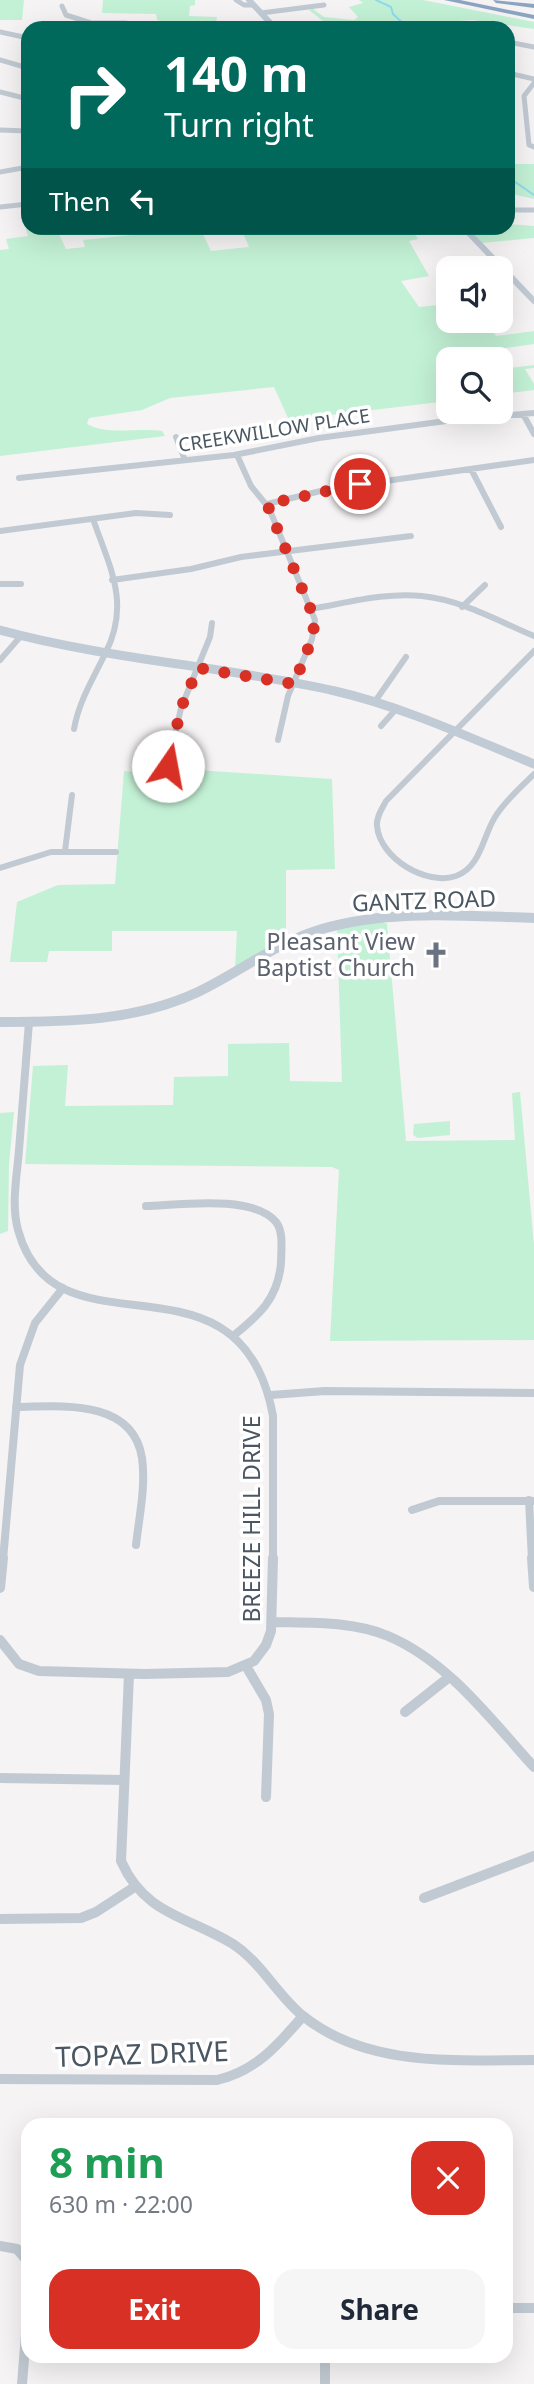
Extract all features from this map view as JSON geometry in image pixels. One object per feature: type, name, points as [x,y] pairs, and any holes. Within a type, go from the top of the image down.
[{"type":"highway","points":[[448,0],[534,17]]},
{"type":"highway","points":[[491,1],[534,7]]},
{"type":"main road","points":[[251,2],[268,21]]},
{"type":"main road","points":[[471,235],[534,301]]},
{"type":"main road","points":[[0,630],[20,637],[294,684],[376,701],[534,764]]},
{"type":"main road","name":"GANTZ ROAD","points":[[0,1022],[93,1021],[143,1013],[200,991],[293,939],[346,923],[404,916],[534,918]]},
{"type":"street","points":[[236,0],[244,5],[251,2]]},
{"type":"street","points":[[261,13],[324,5]]},
{"type":"street","points":[[62,6],[65,15],[84,21]]},
{"type":"street","points":[[126,21],[127,14]]},
{"type":"street","points":[[0,32],[21,36]]},
{"type":"street","points":[[515,43],[534,47]]},
{"type":"street","points":[[0,60],[21,66]]},
{"type":"street","points":[[0,71],[11,63]]},
{"type":"street","points":[[515,75],[534,81],[524,96],[529,145],[534,147]]},
{"type":"street","points":[[0,92],[21,97]]},
{"type":"street","points":[[0,130],[21,131]]},
{"type":"street","points":[[0,172],[21,168]]},
{"type":"street","points":[[0,199],[1,207],[21,205]]},
{"type":"street","points":[[515,210],[534,210]]},
{"type":"street","name":"CREEKWILLOW PLACE","points":[[513,415],[534,413]]},
{"type":"street","points":[[523,414],[534,434]]},
{"type":"street","name":"CREEKWILLOW PLACE","points":[[19,478],[237,455],[318,438],[436,422]]},
{"type":"street","points":[[176,437],[186,460]]},
{"type":"street","points":[[237,455],[251,486],[267,504],[310,609],[315,630],[294,684],[278,740]]},
{"type":"street","points":[[267,504],[329,489],[534,460]]},
{"type":"street","points":[[471,469],[501,527]]},
{"type":"street","points":[[0,531],[135,513],[170,515]]},
{"type":"street","points":[[75,729],[76,710],[115,631],[118,613],[112,580],[93,519]]},
{"type":"street","points":[[112,580],[191,569],[227,560],[286,551],[411,536]]},
{"type":"street","points":[[0,584],[20,584]]},
{"type":"street","points":[[462,607],[485,585]]},
{"type":"street","points":[[310,609],[410,596],[435,598],[534,636]]},
{"type":"street","points":[[168,766],[181,708],[211,637],[212,623]]},
{"type":"street","points":[[0,660],[20,637]]},
{"type":"street","points":[[534,651],[386,801],[377,827],[383,844],[408,867],[427,876],[449,877],[461,874],[470,867],[493,819],[534,774]]},
{"type":"street","points":[[376,701],[406,657]]},
{"type":"street","points":[[381,726],[397,708]]},
{"type":"street","points":[[65,851],[72,795]]},
{"type":"street","points":[[0,868],[38,855],[65,851],[116,852]]},
{"type":"street","name":"BREEZE HILL DRIVE","points":[[29,1022],[14,1209],[16,1232],[25,1253],[34,1265],[63,1288],[86,1298],[113,1304],[168,1307],[190,1313],[233,1336],[257,1361],[271,1395],[272,1622],[266,1645],[254,1661],[246,1666]]},
{"type":"street","points":[[146,1206],[243,1205],[261,1210],[275,1220],[281,1235],[280,1276],[275,1297],[269,1306],[233,1336]]},
{"type":"street","points":[[0,1588],[20,1365],[29,1330],[50,1300],[63,1288]]},
{"type":"street","points":[[271,1395],[325,1391],[534,1393]]},
{"type":"street","points":[[16,1407],[98,1409],[112,1414],[135,1434],[143,1461],[136,1545]]},
{"type":"street","points":[[412,1510],[439,1501],[531,1501],[534,1587]]},
{"type":"street","points":[[272,1622],[354,1627],[389,1637],[448,1678],[534,1767]]},
{"type":"street","points":[[2,1644],[19,1664],[39,1671],[213,1674],[246,1666],[266,1700],[269,1713],[266,1797]]},
{"type":"street","points":[[129,1674],[121,1861],[133,1888],[163,1912],[210,1931],[237,1947],[303,2016],[328,2034],[359,2048],[412,2057],[534,2060]]},
{"type":"street","points":[[405,1713],[448,1678]]},
{"type":"street","points":[[0,1779],[124,1780]]},
{"type":"street","points":[[424,1898],[534,1856]]},
{"type":"street","points":[[0,1919],[82,1918],[133,1888]]},
{"type":"street","name":"TOPAZ DRIVE","points":[[0,2079],[233,2078],[261,2063],[303,2016]]},
{"type":"street","points":[[0,2246],[21,2252]]},
{"type":"street","points":[[513,2308],[534,2308]]},
{"type":"street","points":[[22,2384],[24,2363]]},
{"type":"street","points":[[325,2363],[325,2384]]},
{"type":"green space","points":[[0,0],[24,0],[22,20],[0,20]]},
{"type":"green space","points":[[103,0],[195,0],[195,5],[190,6],[189,16],[217,17],[216,21],[161,21],[157,20],[156,14],[102,13]]},
{"type":"green space","points":[[359,0],[423,0],[534,22],[534,29],[515,26],[515,21],[323,21],[309,10],[313,9],[324,17],[354,20],[358,17],[349,7],[363,3]]},
{"type":"green space","points":[[515,164],[534,164],[534,199],[515,195]]},
{"type":"green space","points":[[515,225],[534,226],[534,238],[482,243],[475,235],[515,235]]},
{"type":"green space","points":[[28,235],[59,235],[66,249],[85,247],[83,240],[132,235],[203,235],[211,251],[249,247],[244,235],[415,235],[418,239],[409,241],[429,276],[401,281],[419,307],[436,305],[436,333],[494,333],[496,336],[534,331],[534,344],[513,347],[436,347],[436,402],[289,420],[274,387],[170,398],[142,410],[89,418],[87,424],[104,430],[162,431],[165,436],[0,456],[0,250],[9,249],[6,239]]},
{"type":"green space","points":[[534,365],[534,368],[525,369],[534,384],[534,390],[513,393],[513,368]]},
{"type":"green space","points":[[166,768],[332,779],[335,869],[286,870],[286,939],[235,968],[237,931],[112,931],[112,951],[49,951],[47,962],[10,962],[17,902],[58,885],[115,884],[124,771],[164,775]]},
{"type":"green space","points":[[381,921],[387,924],[406,1141],[515,1140],[512,1093],[520,1092],[534,1245],[534,1340],[330,1341],[339,1170],[332,1167],[25,1164],[33,1066],[68,1065],[65,1106],[173,1105],[174,1077],[228,1076],[228,1044],[289,1043],[290,1081],[342,1082],[337,928]]},
{"type":"green space","points":[[14,1112],[9,1164],[8,1231],[0,1234],[0,1113]]},
{"type":"green space","points":[[450,1121],[450,1135],[418,1138],[413,1135],[414,1124]]},
{"type":"waterway","points":[[376,0],[391,7],[393,14],[400,21]]},
{"type":"waterway","points":[[515,182],[534,195]]},
{"type":"place","name":"Pleasant View Baptist Church","points":[[436,955]]},
{"type":"route","points":[[168,766],[181,708],[198,668],[294,684],[312,639],[315,620],[267,504],[317,491],[360,484]]}]
